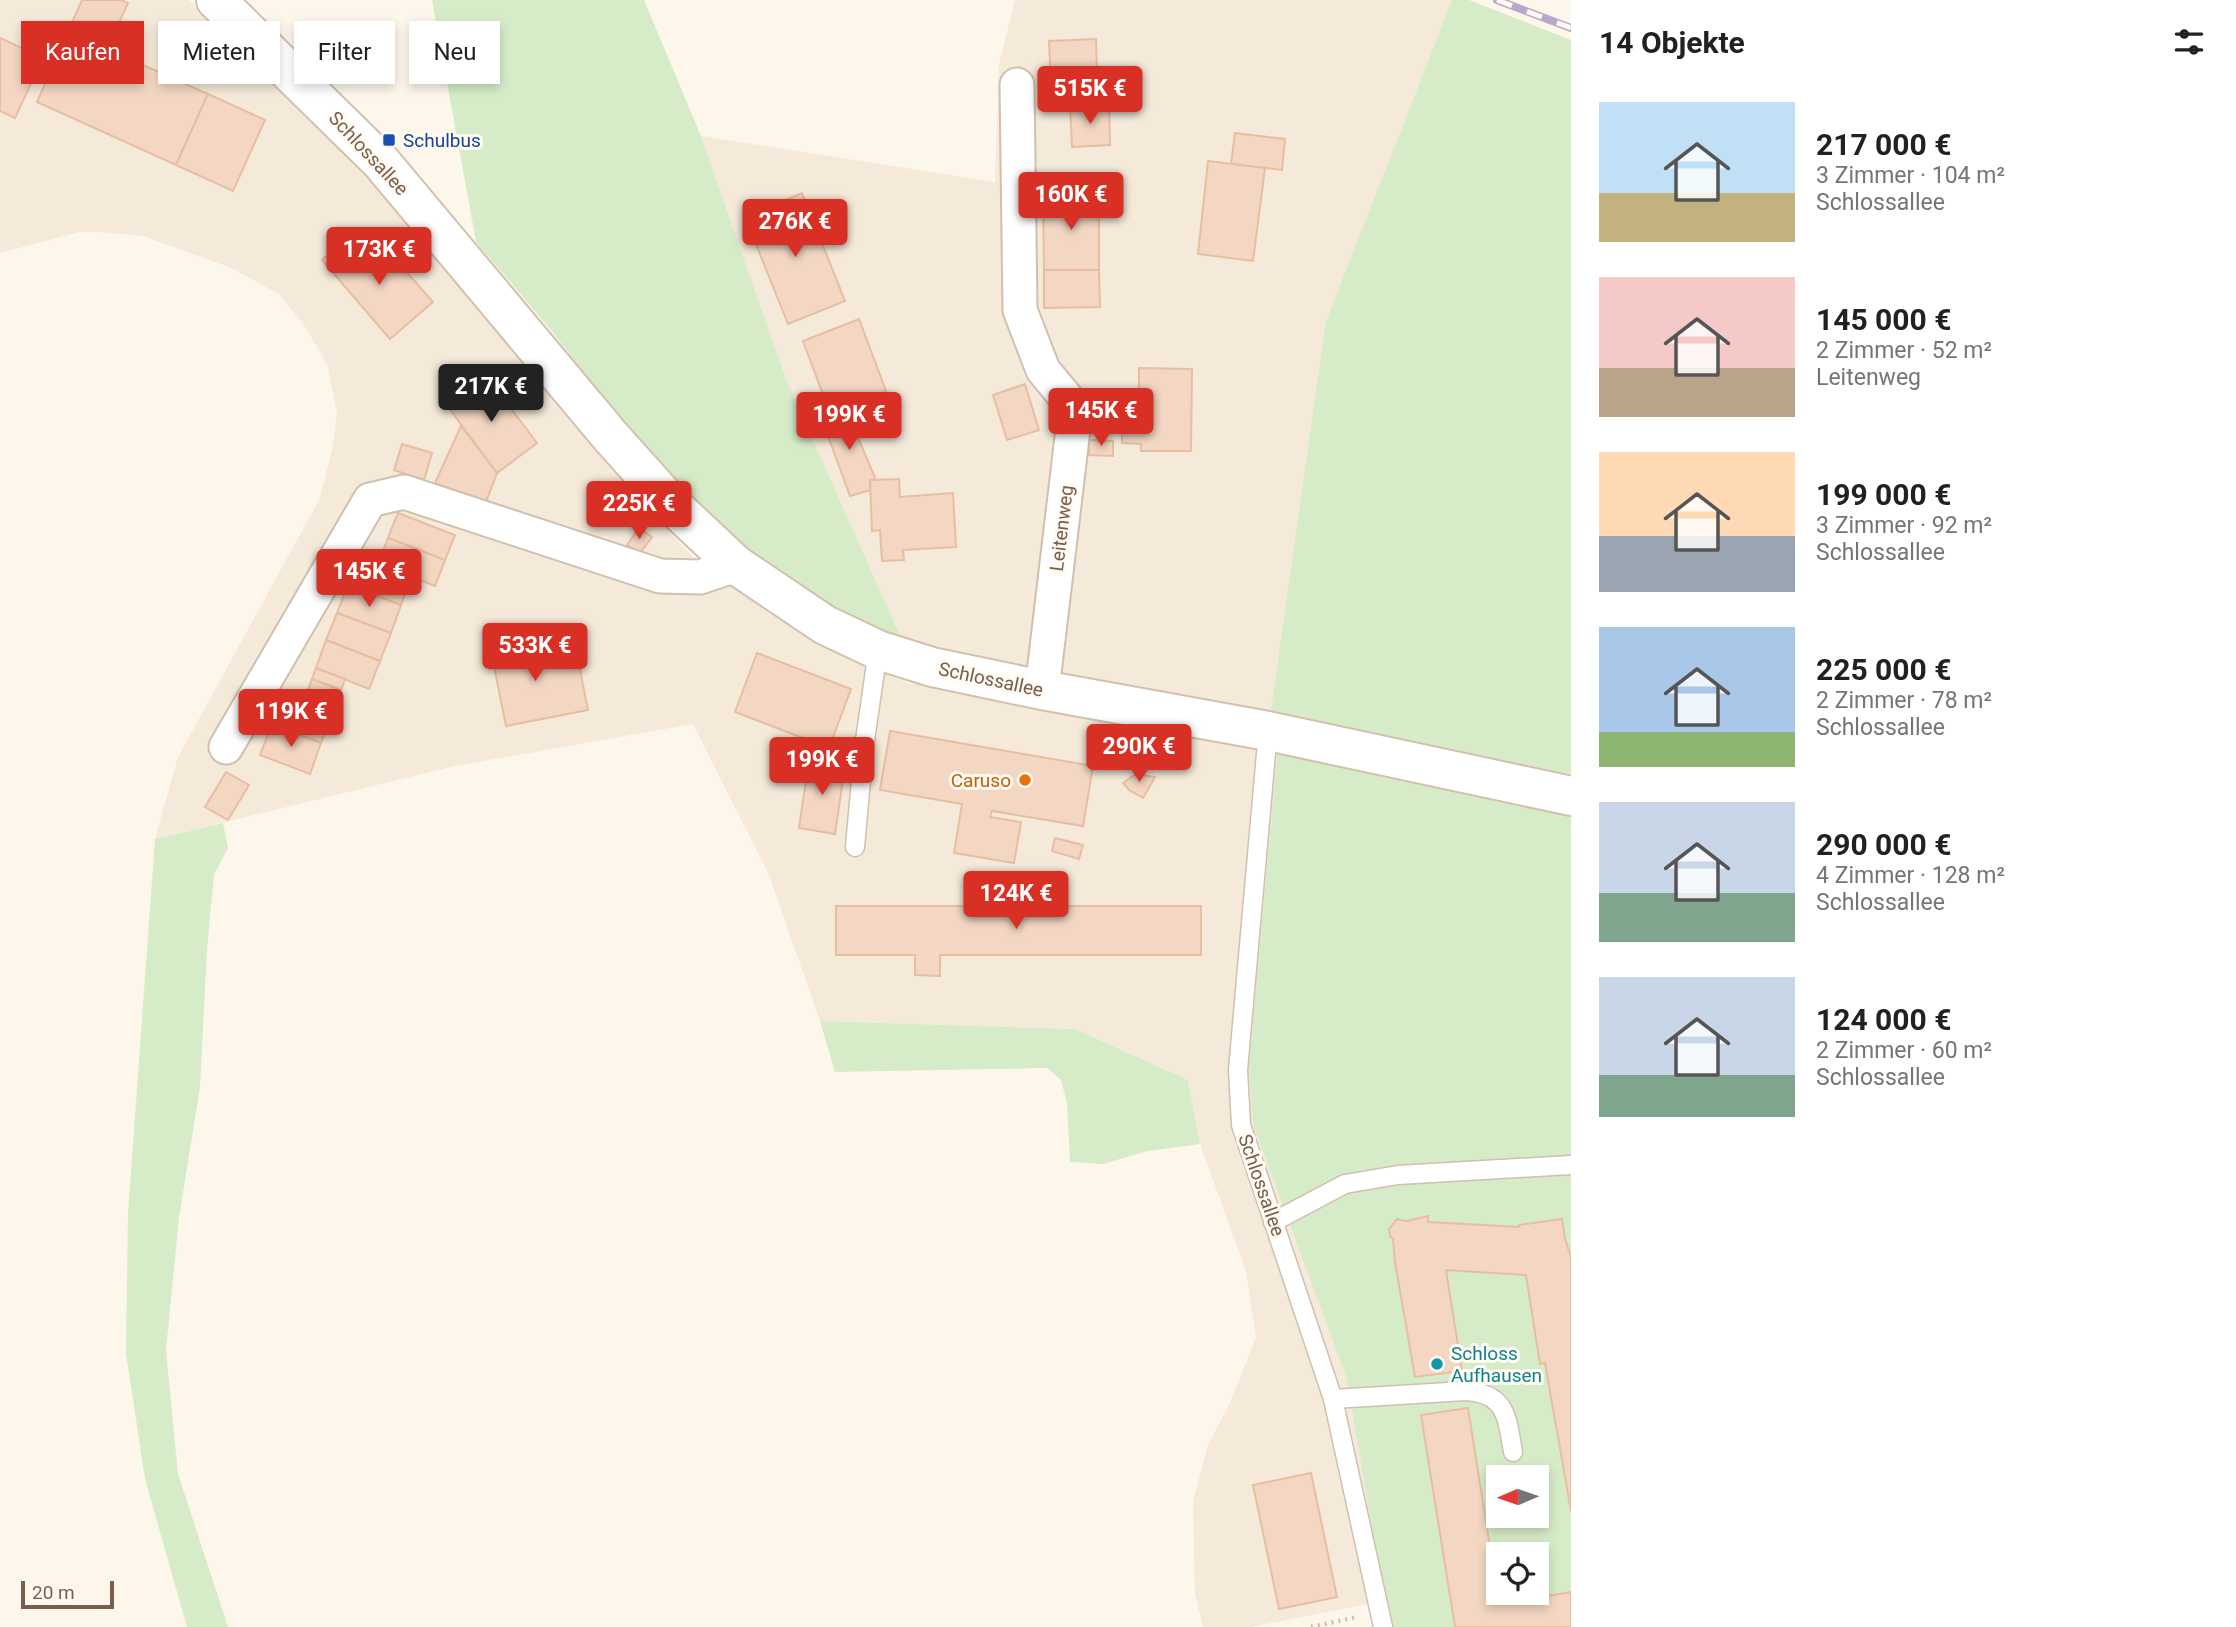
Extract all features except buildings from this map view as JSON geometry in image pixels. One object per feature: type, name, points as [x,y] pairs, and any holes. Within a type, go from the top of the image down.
[{"type":"main road","name":"Schlossallee","points":[[216,0],[381,162],[611,437],[672,505],[736,565],[825,625],[878,650],[932,667],[1268,731],[1571,796]]},
{"type":"street","name":"Leitenweg","points":[[1017,85],[1020,310],[1043,370],[1068,400],[1073,429],[1042,690]]},
{"type":"street","points":[[226,747],[370,500],[377,497],[404,492],[660,576],[700,577],[736,565]]},
{"type":"lane","points":[[855,847],[864,747],[878,650]]},
{"type":"lane","name":"Schlossallee","points":[[1268,731],[1238,1070],[1241,1125],[1334,1399],[1381,1620]]},
{"type":"lane","points":[[1273,1222],[1345,1184],[1398,1175],[1571,1165]]},
{"type":"lane","points":[[1334,1399],[1457,1392],[1485,1393],[1504,1410],[1513,1452]]},
{"type":"path","points":[[1311,1627],[1381,1620]]},
{"type":"shaded area","points":[[0,0],[189,0],[213,21],[158,21],[158,84],[280,84],[456,273],[638,500],[695,559],[759,606],[827,648],[913,685],[903,642],[787,382],[701,136],[995,182],[999,64],[1015,0],[1452,0],[1326,321],[1276,765],[1566,839],[1571,1627],[1383,1601],[1251,1627],[1203,1627],[1195,1594],[1193,1501],[1208,1445],[1230,1403],[1256,1337],[1246,1271],[1200,1144],[1188,1080],[1075,1029],[820,1021],[769,875],[693,724],[455,766],[155,839],[178,757],[319,500],[332,451],[337,413],[327,364],[304,325],[279,294],[229,267],[143,236],[79,232],[0,253]]},
{"type":"green space","points":[[432,0],[644,0],[701,136],[787,382],[903,642],[844,615],[719,531],[627,428],[550,329],[476,242],[447,84],[500,84],[500,21],[436,21]]},
{"type":"green space","points":[[1452,0],[1469,0],[1571,40],[1571,776],[1407,746],[1270,717],[1326,321]]},
{"type":"green space","points":[[1278,747],[1571,814],[1571,1627],[1391,1627],[1384,1601],[1347,1379],[1253,1124],[1249,1066]]},
{"type":"green space","points":[[223,823],[228,848],[214,875],[200,1087],[179,1218],[166,1350],[178,1474],[228,1627],[187,1627],[145,1479],[126,1353],[128,1213],[155,839]]},
{"type":"green space","points":[[820,1021],[1075,1029],[1188,1080],[1200,1144],[1148,1151],[1103,1164],[1070,1162],[1067,1103],[1061,1080],[1047,1068],[835,1072]]},
{"type":"railway","points":[[1497,0],[1571,28]]},
{"type":"place","name":"Schulbus","points":[[389,140]]},
{"type":"place","name":"Caruso","points":[[1025,780]]},
{"type":"place","name":"Schloss Aufhausen","points":[[1437,1364]]}]
